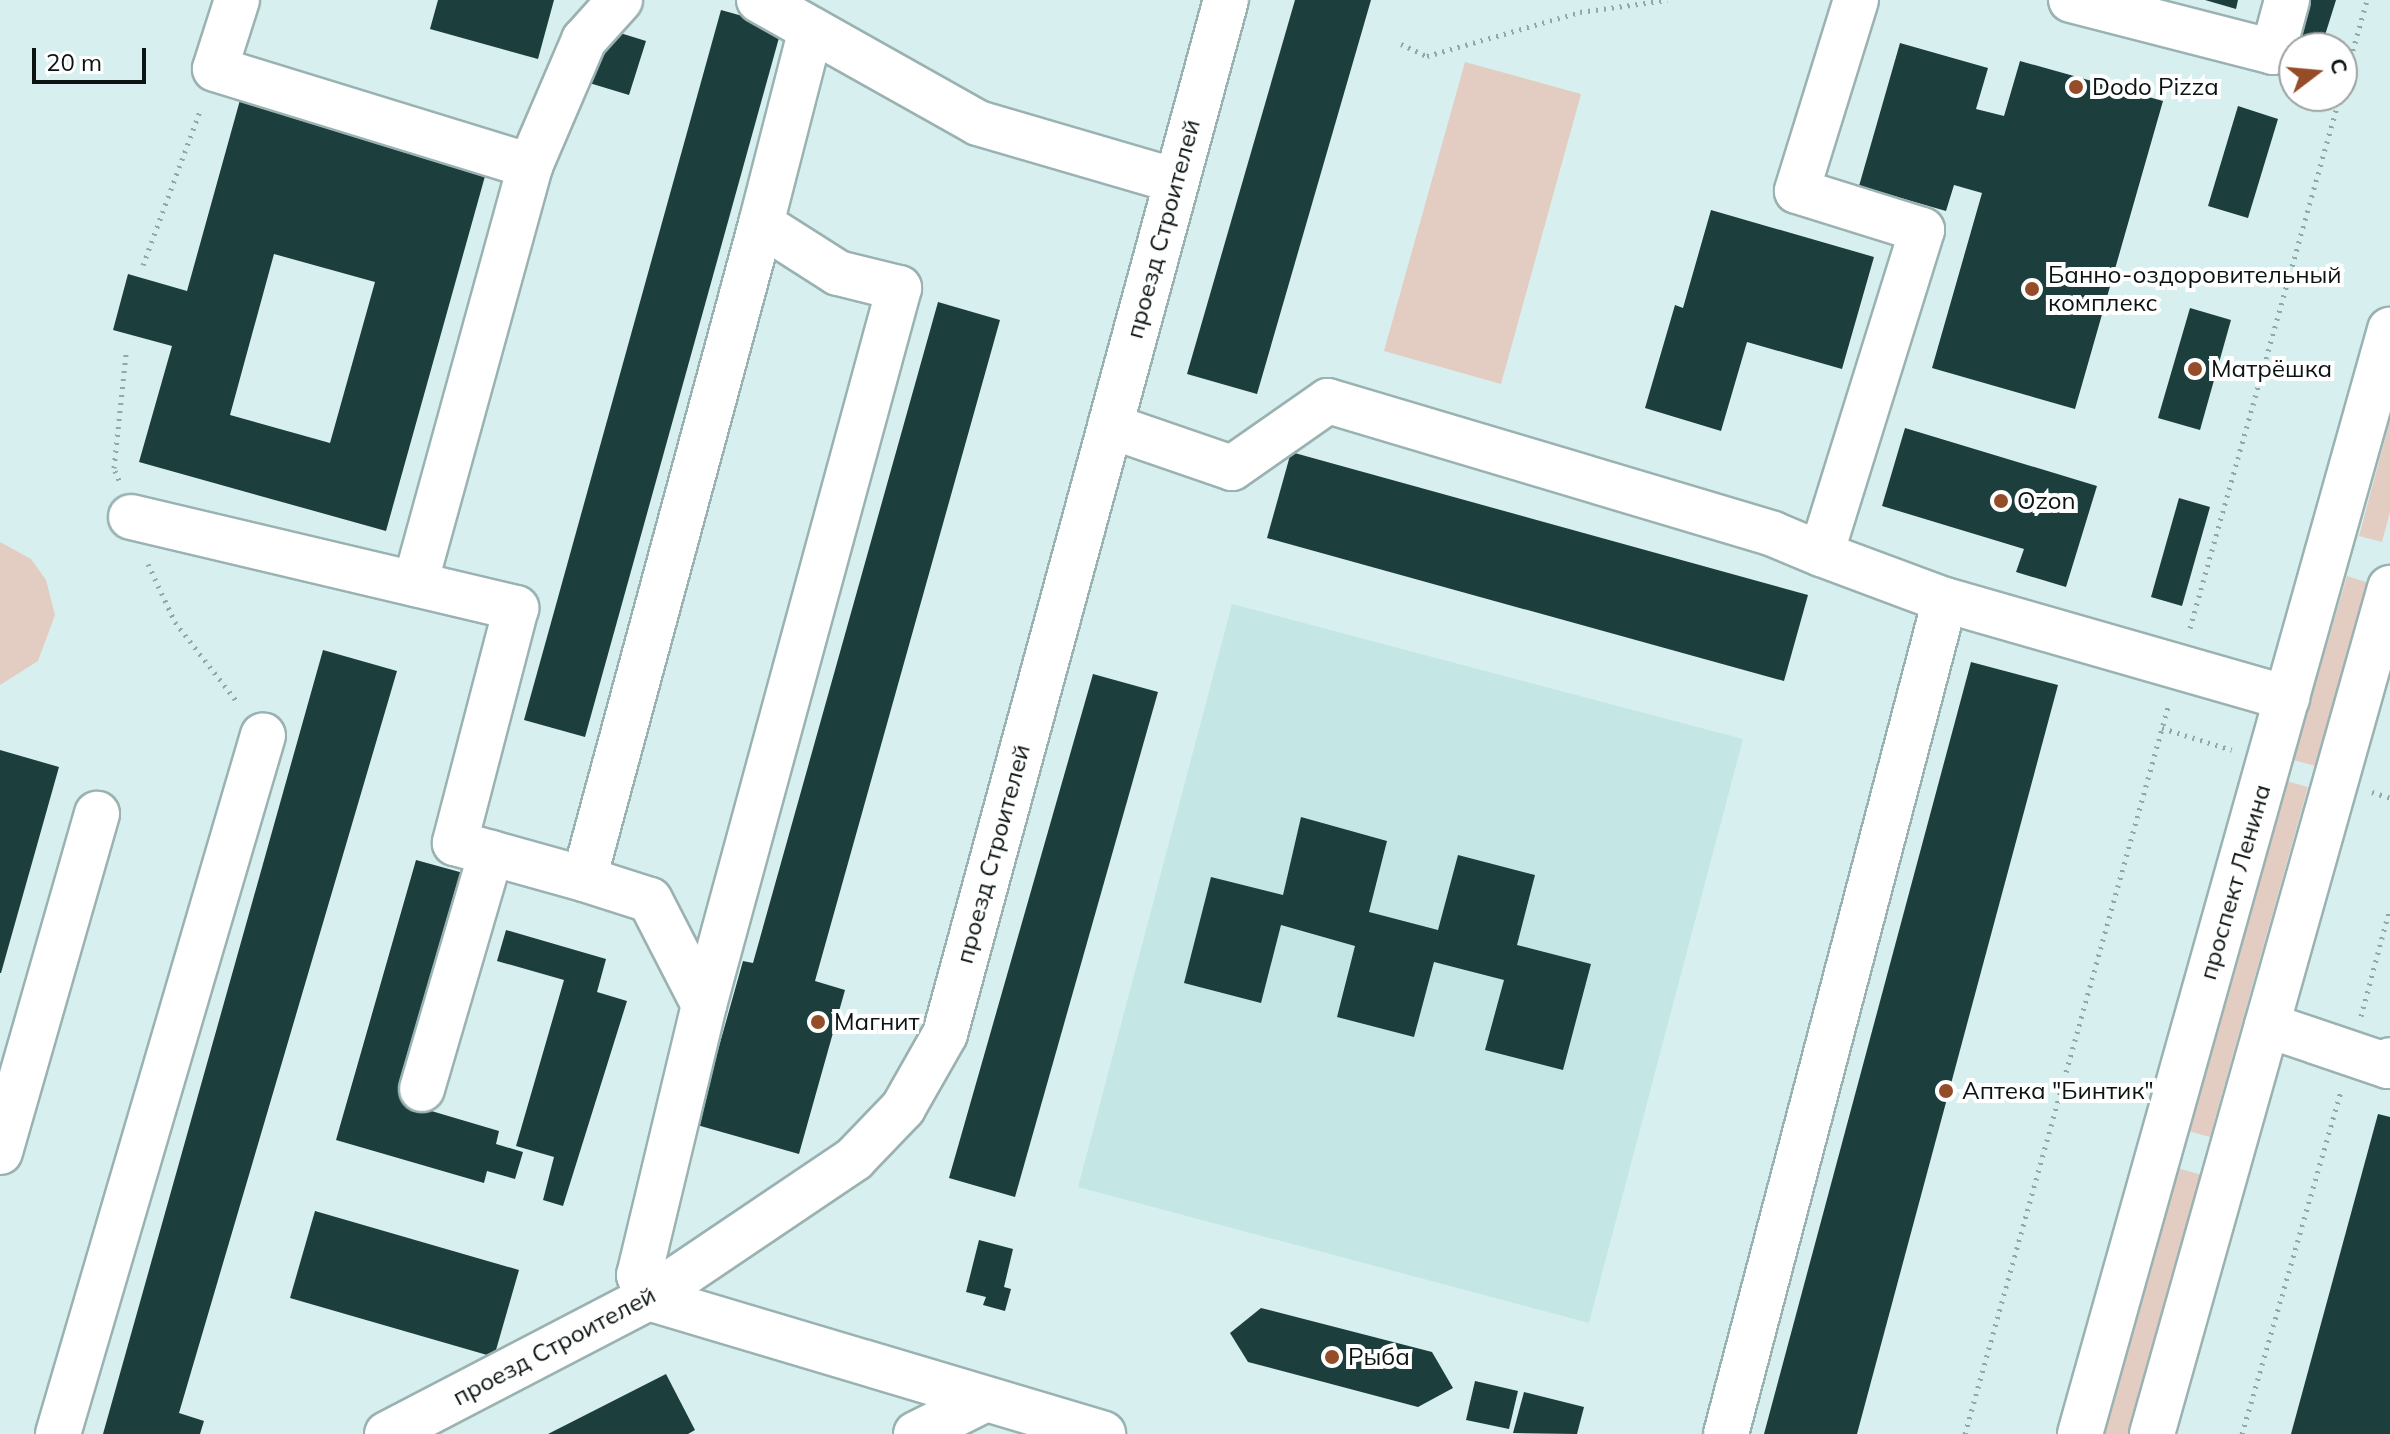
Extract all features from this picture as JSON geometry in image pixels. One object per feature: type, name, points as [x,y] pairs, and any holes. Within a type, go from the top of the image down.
[{"type":"main road","points":[[237,0],[215,69],[530,166]]},
{"type":"main road","points":[[415,584],[530,166],[584,40],[620,0]]},
{"type":"main road","points":[[759,0],[978,123],[1176,181]]},
{"type":"main road","name":"проезд Строителей","points":[[387,1434],[648,1298],[854,1159],[903,1108],[945,1034],[1226,0]]},
{"type":"main road","points":[[1821,554],[1922,230],[1797,191],[1856,0]]},
{"type":"main road","points":[[2071,0],[2273,52],[2287,0]]},
{"type":"main road","points":[[584,879],[811,29]]},
{"type":"main road","points":[[761,224],[838,273],[899,288],[704,1005],[639,1275],[648,1298],[1103,1434]]},
{"type":"main road","name":"проспект Ленина","points":[[2080,1434],[2390,330]]},
{"type":"main road","points":[[1110,426],[1232,468],[1328,401],[1773,534],[1945,600],[2287,698]]},
{"type":"main road","points":[[131,517],[516,608],[455,843],[650,900],[704,1005]]},
{"type":"main road","points":[[2152,1434],[2390,588]]},
{"type":"main road","points":[[1726,1434],[1945,600]]},
{"type":"main road","points":[[58,1434],[263,735]]},
{"type":"main road","points":[[0,1152],[97,814]]},
{"type":"main road","points":[[422,1089],[491,853]]},
{"type":"main road","points":[[2267,1025],[2370,1057]]},
{"type":"main road","points":[[916,1434],[986,1399]]},
{"type":"path","points":[[1401,44],[1427,56],[1580,12],[1667,0]]},
{"type":"path","points":[[2358,32],[2367,0]]},
{"type":"path","points":[[143,265],[215,69]]},
{"type":"path","points":[[1965,1434],[2335,112]]},
{"type":"path","points":[[2242,1434],[2370,1057],[2390,908]]},
{"type":"shaded area","points":[[1465,62],[1581,94],[1501,384],[1384,351]]},
{"type":"shaded area","points":[[2390,420],[2390,512],[2382,542],[2359,536]]},
{"type":"shaded area","points":[[0,542],[31,559],[46,580],[55,615],[38,661],[0,685]]},
{"type":"shaded area","points":[[2347,576],[2369,583],[2316,766],[2293,760]]},
{"type":"shaded area","points":[[1232,604],[1743,739],[1589,1323],[1078,1187]]},
{"type":"shaded area","points":[[2286,781],[2308,787],[2210,1137],[2188,1131]]},
{"type":"shaded area","points":[[2177,1168],[2202,1175],[2129,1434],[2102,1434]]},
{"type":"building","points":[[438,0],[554,0],[538,59],[430,29]]},
{"type":"building","points":[[1295,0],[1371,0],[1257,394],[1187,374]]},
{"type":"building","points":[[2205,0],[2238,0],[2236,9]]},
{"type":"building","points":[[2300,0],[2336,0],[2326,32],[2296,32]]},
{"type":"building","points":[[721,10],[782,27],[585,737],[524,720]]},
{"type":"building","points":[[604,28],[646,41],[629,95],[586,82]]},
{"type":"building","name":"Банно-оздоровительный комплекс","points":[[1900,43],[1988,68],[1976,109],[2004,116],[2020,61],[2163,101],[2075,409],[1932,368],[1982,193],[1954,185],[1946,211],[1859,186]]},
{"type":"building","points":[[240,100],[487,169],[386,531],[139,462],[172,346],[113,330],[128,274],[187,291]],"holes":[[[274,254],[375,282],[330,443],[230,415]]]},
{"type":"building","points":[[2238,106],[2278,119],[2248,218],[2208,206]]},
{"type":"building","points":[[1711,210],[1874,257],[1842,369],[1747,342],[1721,431],[1645,408],[1675,305],[1683,308]]},
{"type":"building","points":[[938,302],[1000,320],[815,981],[845,990],[799,1154],[697,1125],[743,961],[753,963]]},
{"type":"building","name":"Матрёшка","points":[[2190,308],[2231,320],[2200,430],[2158,418]]},
{"type":"building","points":[[1905,428],[2097,486],[2066,587],[2016,572],[2024,549],[1882,506]]},
{"type":"building","points":[[1291,452],[1808,595],[1784,681],[1267,538]]},
{"type":"building","points":[[2179,498],[2210,507],[2182,606],[2151,597]]},
{"type":"building","points":[[323,650],[397,671],[179,1413],[204,1421],[200,1434],[103,1434]]},
{"type":"building","points":[[1971,662],[2058,685],[1857,1434],[1764,1434]]},
{"type":"building","points":[[1093,674],[1158,692],[1015,1197],[949,1178]]},
{"type":"building","points":[[0,750],[59,767],[1,973],[0,973]]},
{"type":"building","points":[[1301,817],[1387,841],[1369,912],[1438,930],[1458,855],[1535,875],[1517,945],[1591,964],[1563,1070],[1485,1050],[1504,980],[1434,962],[1414,1037],[1337,1017],[1355,946],[1281,925],[1261,1003],[1184,983],[1211,877],[1283,895]]},
{"type":"building","points":[[416,860],[467,874],[401,1102],[499,1131],[496,1144],[523,1152],[515,1179],[487,1171],[484,1183],[336,1140]]},
{"type":"building","points":[[506,930],[606,959],[597,992],[627,1001],[563,1206],[543,1200],[554,1157],[516,1146],[564,980],[497,961]]},
{"type":"building","points":[[2378,1114],[2390,1117],[2390,1434],[2291,1434]]},
{"type":"building","points":[[315,1211],[519,1270],[494,1357],[290,1298]]},
{"type":"building","points":[[979,1240],[1013,1249],[1004,1287],[1011,1289],[1005,1311],[983,1305],[986,1297],[966,1292]]},
{"type":"building","points":[[1261,1308],[1432,1352],[1453,1388],[1418,1407],[1248,1362],[1230,1333]]},
{"type":"building","points":[[666,1374],[695,1430],[688,1434],[548,1434]]},
{"type":"building","points":[[1475,1381],[1518,1391],[1509,1429],[1466,1420]]},
{"type":"building","points":[[1524,1392],[1584,1407],[1577,1434],[1513,1433]]},
{"type":"place","name":"Dodo Pizza","points":[[2076,87]]},
{"type":"place","name":"Банно-оздоровительный комплекс","points":[[2032,289]]},
{"type":"place","name":"Матрёшка","points":[[2195,369]]},
{"type":"place","name":"Ozon","points":[[2001,501]]},
{"type":"place","name":"Магнит","points":[[818,1022]]},
{"type":"place","name":"Аптека \"Бинтик\"","points":[[1946,1091]]},
{"type":"place","name":"Рыба","points":[[1332,1357]]}]
